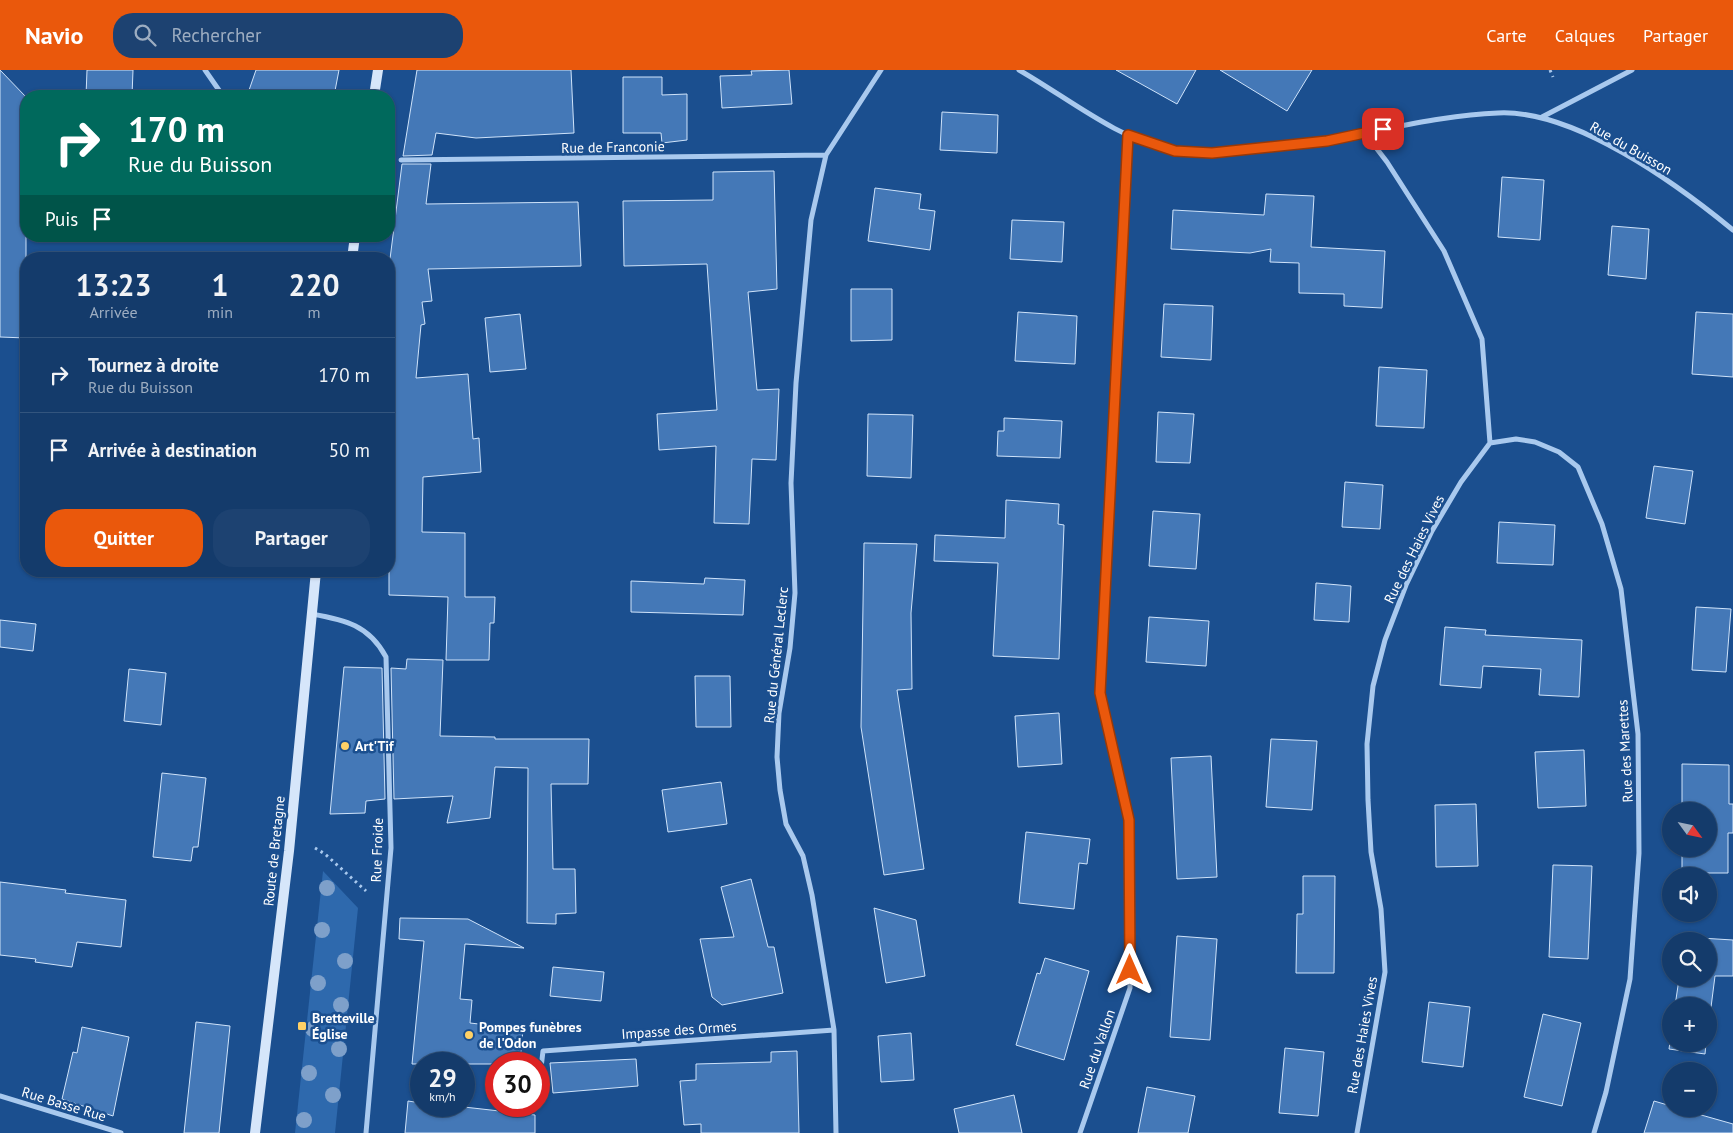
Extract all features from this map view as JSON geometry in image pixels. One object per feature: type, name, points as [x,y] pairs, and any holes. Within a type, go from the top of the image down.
[{"type":"main road","points":[[375,90],[378,70]]},
{"type":"main road","name":"Route de Bretagne","points":[[255,1133],[288,851],[315,577]]},
{"type":"street","points":[[205,70],[219,90]]},
{"type":"street","name":"Rue du Général Leclerc","points":[[836,1133],[834,1030],[810,887],[803,856],[786,824],[777,757],[779,713],[790,648],[795,593],[791,483],[796,384],[811,220],[826,155],[881,70]]},
{"type":"street","name":"Rue du Buisson","points":[[1019,70],[1128,135],[1175,151],[1212,153],[1327,141],[1364,132],[1500,112],[1542,117],[1580,132],[1619,151],[1698,201],[1733,230]]},
{"type":"street","points":[[1542,117],[1632,70]]},
{"type":"street","points":[[1364,132],[1387,162],[1444,252],[1482,339],[1490,443]]},
{"type":"street","name":"Rue du Vallon","points":[[1080,1133],[1130,988],[1129,820],[1100,693],[1128,135]]},
{"type":"street","name":"Rue de Franconie","points":[[401,160],[826,155]]},
{"type":"street","name":"Rue des Marettes","points":[[1490,443],[1516,439],[1534,442],[1559,452],[1578,467],[1602,524],[1620,589],[1638,734],[1639,853],[1630,979],[1606,1092],[1594,1133]]},
{"type":"street","name":"Rue des Haies Vives","points":[[1357,1133],[1385,972],[1381,909],[1372,852],[1368,800],[1368,744],[1373,686],[1385,640],[1406,585],[1432,532],[1462,482],[1490,443]]},
{"type":"street","name":"Rue Froide","points":[[311,614],[341,619],[362,629],[377,641],[386,657],[392,848],[366,1133]]},
{"type":"street","name":"Impasse des Ormes","points":[[543,1052],[834,1030]]},
{"type":"street","name":"Rue Basse Rue","points":[[0,1096],[121,1133]]},
{"type":"path","points":[[1550,70],[1553,77]]},
{"type":"path","points":[[315,848],[325,854],[386,908]]},
{"type":"shaded area","points":[[323,871],[358,908],[335,1133],[295,1133]]},
{"type":"building","points":[[0,70],[20,91],[20,242],[26,242],[26,252],[20,252],[20,338],[0,337]]},
{"type":"building","points":[[87,70],[133,70],[132,90],[86,90]]},
{"type":"building","points":[[256,70],[339,70],[335,90],[249,90]]},
{"type":"building","points":[[417,70],[571,70],[574,133],[476,138],[436,133],[432,155],[403,156]]},
{"type":"building","points":[[789,70],[792,104],[722,108],[720,76],[752,75],[751,71]]},
{"type":"building","points":[[1116,70],[1196,70],[1177,104]]},
{"type":"building","points":[[1220,70],[1312,70],[1287,111]]},
{"type":"building","points":[[623,77],[662,77],[662,95],[687,94],[687,140],[662,143],[661,133],[623,133]]},
{"type":"building","points":[[942,112],[998,115],[997,153],[940,150]]},
{"type":"building","points":[[402,164],[431,164],[426,204],[578,202],[581,266],[428,269],[432,301],[422,302],[425,324],[421,325],[416,378],[468,374],[473,439],[479,438],[481,472],[423,477],[422,532],[465,533],[465,597],[495,597],[494,623],[490,623],[489,660],[446,660],[448,597],[389,595],[389,577],[395,577],[395,252],[391,252],[392,242],[395,242],[395,219]]},
{"type":"building","points":[[774,171],[777,289],[748,292],[757,390],[779,389],[776,460],[752,459],[749,524],[714,523],[716,446],[659,450],[657,414],[717,410],[707,264],[624,266],[623,201],[713,200],[713,172]]},
{"type":"building","points":[[1502,177],[1544,180],[1540,240],[1498,237]]},
{"type":"building","points":[[875,188],[921,194],[919,209],[935,211],[930,250],[868,241]]},
{"type":"building","points":[[1266,194],[1314,196],[1311,247],[1385,251],[1382,308],[1344,306],[1344,294],[1299,293],[1299,263],[1270,262],[1271,249],[1250,253],[1171,249],[1173,210],[1264,215]]},
{"type":"building","points":[[1012,220],[1064,222],[1062,262],[1010,259]]},
{"type":"building","points":[[1612,226],[1649,229],[1646,279],[1608,275]]},
{"type":"building","points":[[851,289],[892,289],[892,340],[851,341]]},
{"type":"building","points":[[1164,304],[1213,306],[1211,360],[1161,357]]},
{"type":"building","points":[[1018,312],[1077,316],[1075,364],[1015,361]]},
{"type":"building","points":[[1696,312],[1733,314],[1733,377],[1692,374]]},
{"type":"building","points":[[520,314],[526,369],[490,372],[485,318]]},
{"type":"building","points":[[1379,367],[1427,370],[1424,428],[1376,426]]},
{"type":"building","points":[[1158,412],[1194,414],[1190,463],[1156,462]]},
{"type":"building","points":[[868,414],[913,415],[911,478],[867,476]]},
{"type":"building","points":[[1004,418],[1062,421],[1060,458],[997,456],[998,431],[1004,431]]},
{"type":"building","points":[[1654,466],[1693,471],[1685,524],[1646,518]]},
{"type":"building","points":[[1345,482],[1383,485],[1380,529],[1342,527]]},
{"type":"building","points":[[1006,500],[1059,504],[1058,524],[1064,525],[1059,659],[993,656],[998,563],[934,561],[935,535],[1005,538]]},
{"type":"building","points":[[1153,511],[1200,514],[1196,569],[1149,566]]},
{"type":"building","points":[[1499,522],[1555,525],[1553,565],[1497,563]]},
{"type":"building","points":[[864,543],[917,544],[911,613],[912,689],[897,690],[924,869],[884,875],[861,727]]},
{"type":"building","points":[[705,578],[745,580],[743,615],[631,612],[631,581],[704,584]]},
{"type":"building","points":[[1316,583],[1351,586],[1349,622],[1314,620]]},
{"type":"building","points":[[1696,607],[1731,609],[1726,672],[1692,670]]},
{"type":"building","points":[[1149,617],[1209,621],[1206,666],[1146,662]]},
{"type":"building","points":[[0,620],[36,624],[33,651],[0,647]]},
{"type":"building","points":[[1445,627],[1486,630],[1485,635],[1582,640],[1579,697],[1539,695],[1541,669],[1483,666],[1481,688],[1440,685]]},
{"type":"building","points":[[407,659],[443,660],[440,736],[495,737],[495,739],[589,739],[588,784],[551,784],[553,869],[575,869],[576,913],[556,914],[556,924],[527,923],[528,768],[495,767],[490,818],[447,823],[453,796],[394,799],[391,668],[406,669]]},
{"type":"building","points":[[344,667],[382,668],[385,799],[366,801],[365,813],[330,814]]},
{"type":"building","points":[[129,669],[166,673],[161,725],[124,721]]},
{"type":"building","points":[[695,676],[730,676],[731,727],[696,727]]},
{"type":"building","points":[[1059,713],[1062,764],[1018,767],[1015,716]]},
{"type":"building","points":[[1271,739],[1317,741],[1312,810],[1266,807]]},
{"type":"building","points":[[1584,750],[1586,806],[1538,808],[1535,752]]},
{"type":"building","points":[[1211,756],[1217,877],[1177,879],[1171,758]]},
{"type":"building","points":[[1682,764],[1729,765],[1729,804],[1733,804],[1733,833],[1728,833],[1728,873],[1717,873],[1717,867],[1682,867],[1682,858],[1718,858],[1718,802],[1682,802]]},
{"type":"building","points":[[162,773],[206,778],[198,847],[193,847],[191,861],[153,857]]},
{"type":"building","points":[[721,782],[727,824],[668,832],[662,790]]},
{"type":"building","points":[[1476,804],[1478,866],[1436,867],[1435,805]]},
{"type":"building","points":[[1026,832],[1090,839],[1087,864],[1079,863],[1074,909],[1019,903]]},
{"type":"building","points":[[1553,865],[1592,866],[1588,959],[1549,957]]},
{"type":"building","points":[[1303,876],[1335,876],[1334,973],[1296,973],[1297,914],[1303,914]]},
{"type":"building","points":[[751,879],[768,947],[774,947],[783,993],[722,1005],[712,997],[700,939],[734,937],[721,887]]},
{"type":"building","points":[[0,882],[66,890],[65,893],[126,900],[121,947],[77,942],[72,967],[35,962],[36,959],[0,955]]},
{"type":"building","points":[[874,908],[916,920],[925,976],[886,983]]},
{"type":"building","points":[[400,918],[468,919],[524,948],[465,944],[460,999],[472,1000],[470,1023],[523,1029],[521,1052],[485,1052],[485,1064],[475,1064],[475,1052],[413,1052],[424,941],[399,939]]},
{"type":"building","points":[[1177,936],[1217,939],[1210,1040],[1170,1037]]},
{"type":"building","points":[[1717,939],[1733,940],[1733,976],[1717,976]]},
{"type":"building","points":[[1045,958],[1089,971],[1064,1060],[1016,1045],[1037,973],[1040,974]]},
{"type":"building","points":[[553,967],[604,972],[601,1001],[550,996]]},
{"type":"building","points":[[1678,987],[1714,987],[1712,997],[1676,997]]},
{"type":"building","points":[[1429,1002],[1470,1007],[1463,1067],[1422,1062]]},
{"type":"building","points":[[1543,1014],[1581,1023],[1562,1106],[1524,1097]]},
{"type":"building","points":[[196,1022],[230,1026],[219,1133],[184,1133]]},
{"type":"building","points":[[82,1027],[129,1037],[113,1116],[62,1099],[73,1052],[77,1053]]},
{"type":"building","points":[[911,1033],[914,1080],[881,1082],[878,1036]]},
{"type":"building","points":[[1285,1048],[1324,1052],[1318,1116],[1279,1113]]},
{"type":"building","points":[[797,1051],[799,1133],[701,1133],[701,1124],[684,1125],[680,1081],[696,1080],[696,1064],[771,1062],[771,1052]]},
{"type":"building","points":[[636,1059],[638,1086],[553,1093],[550,1063]]},
{"type":"building","points":[[1147,1087],[1195,1096],[1188,1133],[1138,1133]]},
{"type":"building","points":[[1014,1095],[1022,1133],[959,1133],[954,1109]]},
{"type":"building","points":[[408,1101],[410,1101],[410,1117],[475,1117],[475,1108],[485,1109],[485,1117],[535,1117],[535,1133],[405,1133]]},
{"type":"building","points":[[1654,1101],[1662,1103],[1662,1117],[1708,1117],[1733,1124],[1733,1133],[1644,1133]]},
{"type":"place","name":"Art'Tif","points":[[345,746]]},
{"type":"place","name":"Bretteville Église","points":[[302,1026]]},
{"type":"place","name":"Pompes funèbres de l'Odon","points":[[469,1035]]},
{"type":"route","points":[[1130,970],[1129,820],[1100,693],[1128,135],[1154,146],[1175,151],[1212,153],[1327,141],[1383,129]]}]
